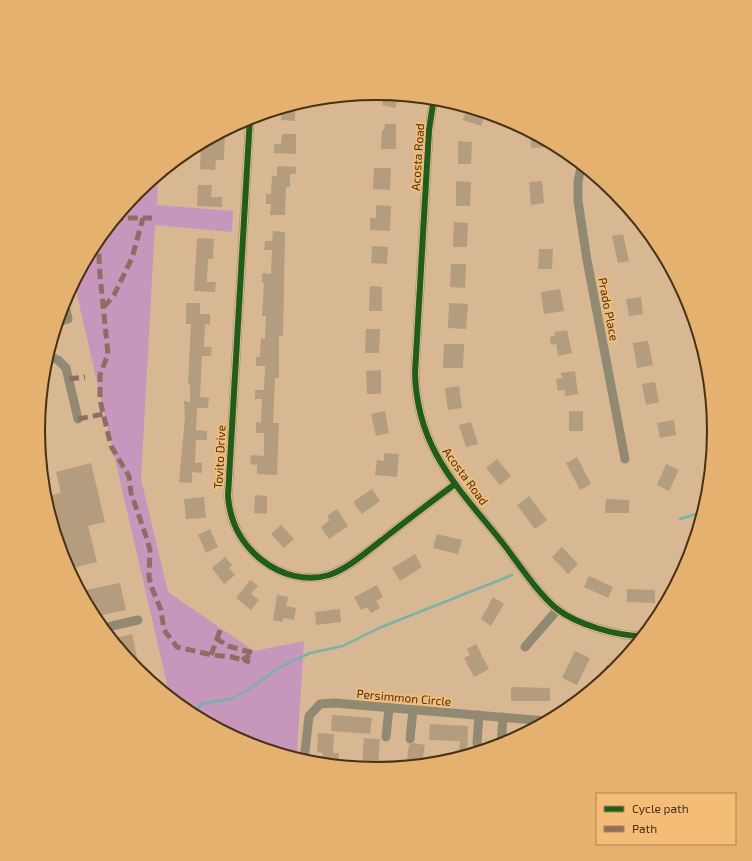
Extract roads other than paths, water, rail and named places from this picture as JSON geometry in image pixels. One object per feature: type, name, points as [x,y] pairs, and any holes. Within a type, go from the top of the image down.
[{"type":"street","name":"Acosta Road","points":[[433,105],[429,130],[415,373],[415,387],[419,411],[426,434],[436,455],[455,484],[529,577],[558,609],[576,619],[606,631],[636,635]]},
{"type":"street","name":"Tovito Drive","points":[[250,125],[228,496],[231,514],[240,536],[257,557],[278,570],[296,577],[321,577],[340,570],[366,552],[455,484]]},
{"type":"street","name":"Prado Place","points":[[581,170],[578,181],[578,201],[587,260],[625,459]]},
{"type":"street","points":[[53,358],[58,360],[66,368],[78,418]]},
{"type":"street","points":[[524,648],[558,609]]},
{"type":"street","points":[[109,627],[138,620]]},
{"type":"street","name":"Persimmon Circle","points":[[305,754],[309,716],[320,704],[335,703],[535,720]]},
{"type":"street","points":[[386,737],[389,708]]},
{"type":"street","points":[[410,739],[413,710]]},
{"type":"street","points":[[477,743],[479,715]]},
{"type":"street","points":[[502,737],[503,717]]},
{"type":"waterway","points":[[680,519],[696,514]]},
{"type":"waterway","points":[[197,709],[202,704],[230,699],[251,688],[280,667],[310,653],[343,646],[379,628],[512,575]]}]
